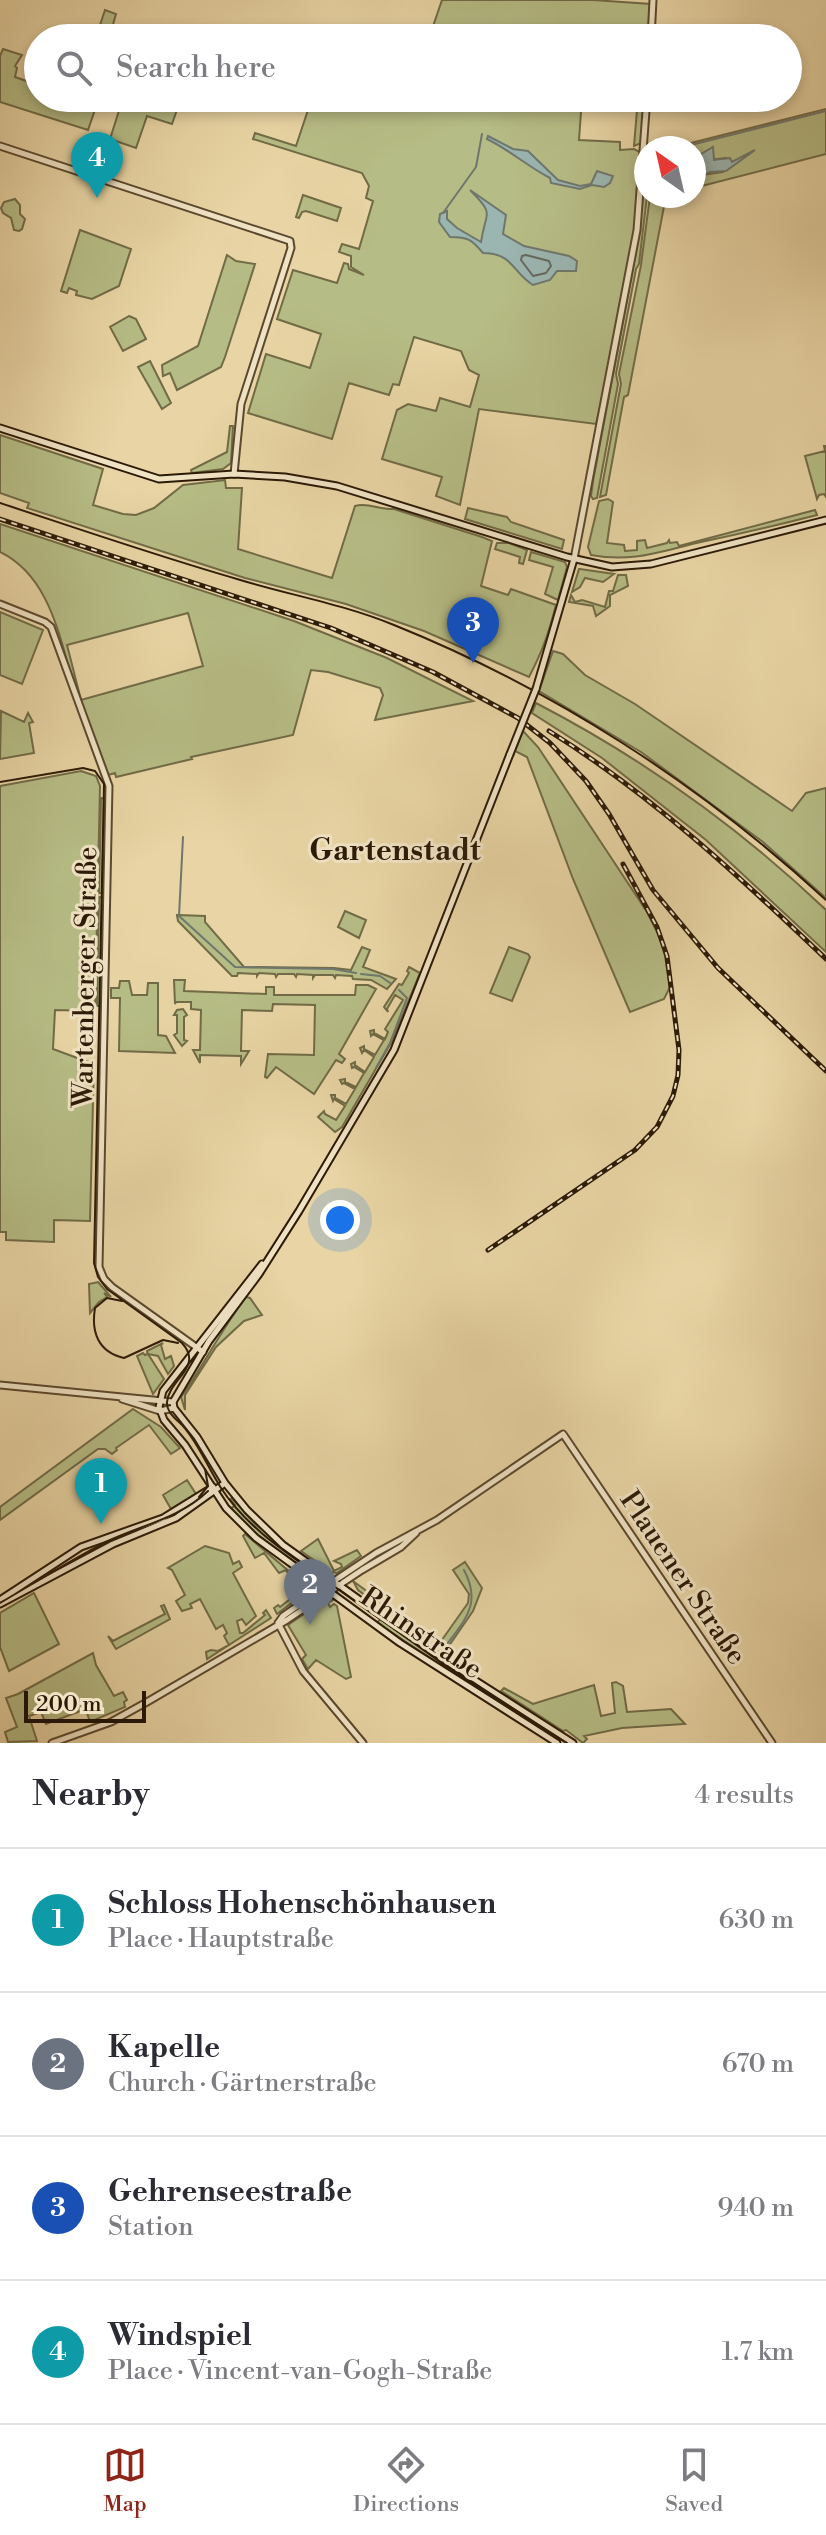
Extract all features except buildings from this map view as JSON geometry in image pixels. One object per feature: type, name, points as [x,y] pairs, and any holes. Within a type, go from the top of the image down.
[{"type":"main road","points":[[652,24],[653,0]]},
{"type":"main road","points":[[116,1397],[160,1411],[174,1405],[203,1352],[299,1211],[394,1050],[536,689],[574,559],[635,241],[646,112]]},
{"type":"main road","points":[[0,146],[284,238],[291,243],[241,404],[234,474]]},
{"type":"main road","points":[[0,428],[152,478],[173,480],[234,474],[296,478],[337,486],[574,559],[612,567],[642,566],[826,520]]},
{"type":"main road","name":"Wartenberger Straße","points":[[0,604],[51,627],[108,780],[104,1058],[97,1254],[100,1272],[112,1287],[203,1352]]},
{"type":"main road","points":[[213,1490],[160,1411],[159,1401],[196,1347],[265,1261]]},
{"type":"main road","points":[[0,1385],[174,1405],[225,1483],[163,1518],[69,1554],[30,1584]]},
{"type":"main road","name":"Plauener Straße","points":[[332,1586],[401,1547],[416,1533],[563,1434],[772,1743]]},
{"type":"main road","name":"Rhinstraße","points":[[225,1483],[274,1537],[332,1586],[447,1675],[556,1742]]},
{"type":"main road","points":[[0,1602],[105,1548],[176,1518],[213,1490]]},
{"type":"main road","name":"Rhinstraße","points":[[213,1490],[256,1538],[573,1743]]},
{"type":"main road","points":[[101,1540],[105,1548]]},
{"type":"main road","points":[[52,1743],[116,1719],[278,1623],[283,1616],[332,1586]]},
{"type":"main road","points":[[278,1623],[303,1671],[363,1743]]},
{"type":"green space","points":[[442,0],[593,0],[651,4],[649,24],[434,24]]},
{"type":"green space","points":[[105,10],[116,14],[113,24],[100,24]]},
{"type":"green space","points":[[3,49],[22,55],[15,66],[15,77],[24,80],[24,110],[0,102],[0,56]]},
{"type":"green space","points":[[826,109],[826,154],[706,185],[706,174],[723,172],[753,151],[732,163],[726,158],[706,160],[706,139]]},
{"type":"green space","points":[[31,112],[94,112],[88,130]]},
{"type":"green space","points":[[119,112],[176,112],[172,124],[147,116],[136,148],[110,139]]},
{"type":"green space","points":[[307,112],[581,112],[579,140],[620,142],[620,150],[634,149],[634,208],[637,208],[632,255],[596,424],[479,409],[460,505],[436,496],[442,477],[382,459],[397,410],[408,404],[436,411],[440,398],[470,407],[479,375],[469,370],[461,351],[414,337],[399,385],[393,384],[389,395],[349,383],[332,439],[248,413],[266,354],[310,368],[321,334],[277,319],[293,270],[337,283],[344,263],[348,264],[349,269],[364,275],[351,267],[351,256],[339,252],[342,244],[359,249],[373,201],[366,198],[369,186],[362,173],[253,139],[255,133],[296,146]]},
{"type":"green space","points":[[637,112],[643,112],[641,136],[635,136]]},
{"type":"green space","points":[[303,195],[341,208],[337,221],[306,211],[299,218],[296,217]]},
{"type":"green space","points":[[15,199],[25,219],[19,231],[14,230],[11,218],[1,208],[4,202]]},
{"type":"green space","points":[[640,208],[646,208],[639,264],[616,374],[618,384],[597,498],[593,499],[593,481],[638,241]]},
{"type":"green space","points":[[648,208],[664,208],[606,495],[600,497],[621,384],[619,374],[641,265]]},
{"type":"green space","points":[[80,230],[131,249],[119,286],[92,299],[76,295],[77,291],[69,288],[67,293],[61,291]]},
{"type":"green space","points":[[227,255],[236,261],[255,264],[225,357],[221,367],[177,390],[170,373],[163,376],[162,365],[198,346]]},
{"type":"green space","points":[[129,316],[136,319],[146,339],[123,351],[110,327]]},
{"type":"green space","points":[[150,361],[171,403],[162,409],[138,367]]},
{"type":"green space","points":[[230,426],[233,426],[231,463],[223,469],[192,473],[191,470],[227,452]]},
{"type":"green space","points":[[0,435],[103,469],[93,505],[123,514],[136,515],[154,508],[183,485],[225,480],[226,488],[242,488],[238,549],[332,578],[355,506],[394,509],[482,537],[492,541],[481,586],[508,595],[511,589],[556,605],[542,650],[529,677],[424,631],[346,604],[245,578],[27,508],[29,503],[0,493]]},
{"type":"green space","points":[[826,446],[826,497],[819,495],[817,499],[805,456],[825,451]]},
{"type":"green space","points":[[608,499],[613,502],[607,543],[624,545],[625,551],[637,550],[637,541],[645,540],[647,548],[669,540],[670,543],[677,542],[679,546],[815,510],[817,515],[647,555],[620,558],[591,555],[588,547],[599,501]]},
{"type":"green space","points":[[468,508],[507,517],[511,522],[564,540],[562,549],[465,519]]},
{"type":"green space","points":[[0,524],[294,621],[387,658],[473,701],[375,720],[383,695],[380,688],[311,670],[293,735],[116,777],[115,773],[108,775],[43,595],[18,564],[0,552]],"holes":[[[188,613],[203,666],[81,700],[67,645]]]},
{"type":"green space","points":[[497,543],[509,543],[527,550],[523,564],[519,563],[520,557],[495,549]]},
{"type":"green space","points":[[531,552],[565,562],[567,567],[558,600],[545,594],[553,567],[529,560]]},
{"type":"green space","points":[[579,569],[614,574],[603,582],[585,578],[580,587],[572,592]]},
{"type":"green space","points":[[618,575],[626,575],[628,586],[610,595],[610,606],[596,616],[593,606],[569,602],[571,595],[575,602],[582,600],[605,607]]},
{"type":"green space","points":[[0,612],[43,630],[22,684],[0,675]]},
{"type":"green space","points":[[553,651],[563,654],[585,675],[635,704],[792,811],[806,793],[826,788],[826,898],[763,842],[641,752],[539,691]]},
{"type":"green space","points":[[536,703],[651,771],[759,850],[826,910],[826,952],[706,840],[602,758],[532,713]]},
{"type":"green space","points":[[1,711],[24,722],[28,713],[33,722],[29,723],[34,753],[0,759]]},
{"type":"green space","points":[[523,731],[538,747],[647,912],[662,942],[665,956],[670,987],[664,999],[630,1012],[573,879],[527,757],[515,751]]},
{"type":"green space","points":[[81,771],[96,776],[100,786],[95,1011],[55,1010],[53,1049],[88,1062],[94,1061],[90,1221],[54,1220],[54,1242],[6,1240],[6,1232],[0,1232],[0,786]]},
{"type":"green space","points":[[101,798],[107,799],[103,893],[99,893]]},
{"type":"green space","points":[[99,897],[104,898],[102,1006],[97,1006]]},
{"type":"green space","points":[[345,911],[366,920],[359,938],[338,927]]},
{"type":"green space","points":[[177,915],[205,916],[205,922],[244,967],[351,970],[362,947],[370,950],[363,967],[396,979],[387,989],[371,980],[353,979],[352,976],[336,975],[335,978],[333,975],[315,975],[313,978],[313,975],[297,974],[296,977],[294,974],[278,974],[276,977],[275,974],[259,973],[257,976],[238,973],[232,976],[178,921]]},
{"type":"green space","points":[[509,947],[530,957],[512,1001],[490,993]]},
{"type":"green space","points":[[409,967],[420,973],[392,1041],[342,1127],[335,1132],[318,1117],[324,1111],[336,1120],[345,1106],[333,1101],[331,1095],[346,1104],[355,1089],[342,1084],[340,1080],[345,1079],[345,1082],[356,1087],[364,1073],[352,1068],[351,1064],[355,1062],[365,1072],[374,1057],[364,1050],[362,1053],[360,1048],[364,1046],[375,1055],[384,1040],[373,1034],[371,1036],[370,1031],[374,1030],[385,1039],[388,1032],[385,1029],[403,1000],[395,995],[388,1012],[384,1007],[399,984],[402,985]]},
{"type":"green space","points":[[174,980],[185,980],[184,991],[266,994],[266,987],[274,987],[274,995],[355,995],[356,985],[376,989],[339,1054],[345,1059],[342,1063],[336,1060],[314,1094],[276,1067],[265,1077],[268,1054],[314,1055],[315,1005],[273,1004],[272,1011],[242,1010],[241,1051],[249,1051],[241,1064],[241,1056],[200,1055],[200,1063],[193,1050],[200,1050],[201,1010],[191,1009],[191,1002],[175,1004]]},
{"type":"green space","points":[[120,981],[129,981],[132,995],[147,995],[148,983],[158,983],[158,1035],[166,1036],[175,1053],[119,1051],[120,998],[111,998],[111,988],[119,988]]},
{"type":"green space","points":[[183,1009],[187,1015],[184,1017],[184,1040],[187,1041],[182,1046],[174,1035],[177,1033],[177,1015],[174,1015],[177,1010]]},
{"type":"green space","points":[[98,1282],[111,1297],[104,1293],[107,1297],[90,1313],[89,1284]]},
{"type":"green space","points":[[246,1297],[262,1315],[244,1321],[216,1347],[185,1395],[185,1410],[181,1397]]},
{"type":"green space","points":[[163,1343],[165,1359],[171,1356],[174,1366],[168,1374],[158,1356],[147,1351]]},
{"type":"green space","points":[[148,1354],[164,1379],[153,1394],[137,1356]]},
{"type":"green space","points":[[133,1409],[161,1427],[180,1448],[171,1454],[149,1425],[112,1454],[98,1449],[0,1520],[0,1507]]},
{"type":"green space","points":[[187,1480],[196,1494],[171,1509],[163,1495]]},
{"type":"green space","points":[[232,1498],[255,1524],[325,1577],[319,1581],[267,1544],[225,1504],[232,1508],[235,1505]]},
{"type":"green space","points":[[245,1534],[310,1589],[277,1614],[274,1608],[299,1592],[286,1570],[279,1573],[264,1553],[255,1558],[243,1536]]},
{"type":"green space","points":[[318,1539],[334,1571],[342,1567],[334,1561],[357,1550],[361,1556],[337,1573],[331,1572],[301,1551]]},
{"type":"green space","points":[[205,1546],[229,1553],[233,1564],[239,1561],[242,1567],[233,1573],[256,1616],[246,1625],[242,1619],[237,1621],[240,1633],[265,1615],[266,1610],[271,1618],[229,1645],[223,1625],[216,1629],[200,1599],[190,1604],[192,1608],[182,1611],[176,1601],[185,1595],[168,1568]]},
{"type":"green space","points":[[465,1562],[482,1588],[473,1611],[446,1650],[439,1644],[468,1603],[469,1594],[453,1570]]},
{"type":"green space","points":[[353,1581],[402,1617],[398,1620],[358,1590]]},
{"type":"green space","points":[[34,1593],[59,1644],[9,1671],[0,1647],[0,1613]]},
{"type":"green space","points":[[326,1599],[333,1600],[328,1603],[330,1607],[334,1604],[337,1606],[351,1677],[346,1679],[316,1660],[308,1669],[302,1659],[306,1655],[288,1625]]},
{"type":"green space","points":[[164,1605],[170,1619],[116,1649],[108,1636],[113,1641],[165,1614],[161,1606]]},
{"type":"green space","points":[[381,1618],[457,1673],[549,1731],[547,1734],[377,1623]]},
{"type":"green space","points":[[228,1646],[207,1659],[206,1652]]},
{"type":"green space","points":[[93,1653],[96,1665],[114,1696],[123,1692],[127,1700],[125,1707],[90,1722],[86,1710],[46,1724],[41,1712],[29,1716],[37,1741],[8,1742],[5,1732],[17,1727],[6,1698]]},
{"type":"green space","points":[[612,1683],[623,1686],[627,1712],[671,1709],[685,1724],[622,1728],[584,1736],[587,1739],[583,1743],[501,1691],[504,1688],[533,1704],[594,1685],[601,1716],[615,1713]]},
{"type":"water","points":[[488,136],[513,149],[528,151],[558,180],[580,186],[591,184],[597,171],[613,176],[604,187],[592,185],[580,189],[551,183],[550,178],[487,139]]},
{"type":"water","points":[[713,147],[714,160],[730,158],[732,162],[755,150],[726,171],[706,174],[706,151]]},
{"type":"water","points":[[470,190],[506,215],[503,234],[524,246],[569,256],[577,261],[576,271],[557,271],[550,280],[533,285],[501,256],[483,253],[466,239],[450,237],[439,222],[440,214],[447,211],[447,219],[481,242],[487,213]]},
{"type":"waterway","points":[[706,141],[826,111]]},
{"type":"waterway","points":[[443,213],[476,167],[482,134]]},
{"type":"waterway","points":[[183,837],[179,916],[235,967],[333,969],[356,973]]},
{"type":"waterway","points":[[361,974],[380,976],[390,983]]},
{"type":"waterway","points":[[376,1068],[390,1043],[407,998],[399,990]]},
{"type":"waterway","points":[[443,1650],[468,1613],[471,1603],[472,1594],[464,1570]]},
{"type":"tram line","points":[[0,503],[207,570],[355,611],[453,650],[567,710],[676,779],[728,817],[826,900]]},
{"type":"tram line","points":[[0,782],[83,768],[95,771],[104,784],[94,1263],[98,1277],[107,1289],[182,1343],[188,1351],[189,1359],[184,1373],[169,1394],[167,1406],[170,1412],[194,1440],[232,1503],[259,1531],[392,1628],[567,1743]]},
{"type":"tram line","points":[[122,1301],[107,1298],[95,1308],[94,1325],[98,1340],[108,1351],[124,1358],[163,1340],[178,1343]]},
{"type":"tram line","points":[[199,1497],[208,1486],[205,1469]]},
{"type":"tram line","points":[[0,1603],[108,1541],[185,1508],[208,1491]]},
{"type":"railway","points":[[0,519],[331,628],[433,672],[518,718],[550,743],[586,781],[653,890],[718,968],[826,1071]]},
{"type":"railway","points":[[549,731],[659,809],[826,959]]},
{"type":"railway","points":[[488,1250],[635,1150],[657,1127],[673,1096],[679,1050],[667,956],[657,927],[623,864]]},
{"type":"place","name":"Windspiel","points":[[97,198]]},
{"type":"place","name":"Gehrenseestraße","points":[[473,663]]},
{"type":"place","name":"Schloss Hohenschönhausen","points":[[101,1524]]},
{"type":"place","name":"Kapelle","points":[[310,1625]]},
{"type":"district","name":"Gartenstadt","points":[[395,850]]}]
